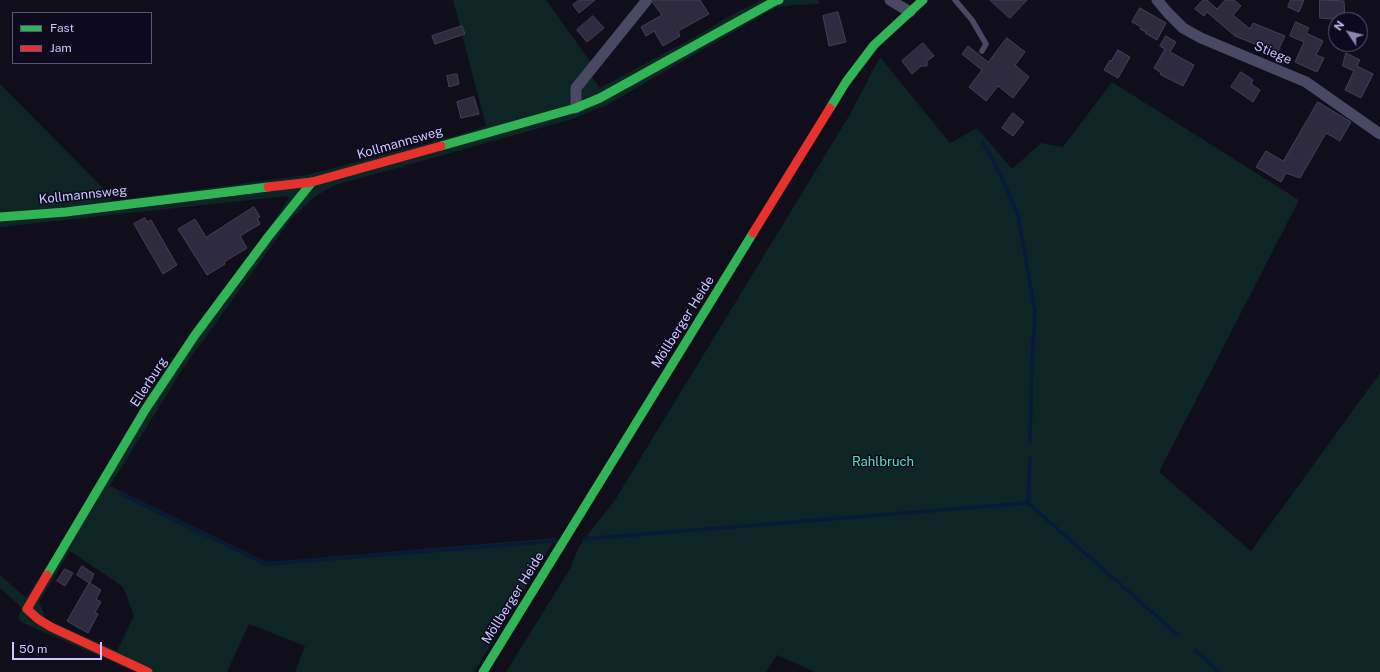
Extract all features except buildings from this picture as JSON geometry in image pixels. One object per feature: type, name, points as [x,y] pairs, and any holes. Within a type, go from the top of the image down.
[{"type":"street","points":[[576,108],[576,88],[647,0]]},
{"type":"street","name":"Kollmannsweg","points":[[0,217],[66,212],[312,182],[576,108],[600,98],[768,4],[778,0]]},
{"type":"street","points":[[890,0],[910,12]]},
{"type":"street","name":"Möllberger Heide","points":[[483,672],[846,82],[874,45],[923,0]]},
{"type":"street","name":"Stiege","points":[[1157,0],[1183,28],[1201,38],[1306,82],[1380,134]]},
{"type":"street","name":"Ellerburg","points":[[148,672],[51,627],[38,619],[28,609],[145,410],[195,335],[268,237],[312,182]]},
{"type":"lane","points":[[955,0],[972,20],[986,44],[982,51]]},
{"type":"green space","points":[[453,0],[546,0],[595,68],[590,75],[600,88],[761,0],[819,0],[819,4],[794,5],[775,8],[607,105],[572,119],[332,186],[312,199],[291,219],[184,367],[110,486],[267,562],[556,538],[474,672],[295,672],[305,646],[249,624],[227,672],[135,672],[21,622],[18,617],[21,607],[0,588],[0,575],[26,598],[289,198],[287,196],[0,227],[0,84],[111,196],[111,201],[307,175],[455,136],[486,126]],"holes":[[[70,551],[123,587],[134,616],[117,651],[46,619],[39,602]]]},
{"type":"green space","name":"Rahlbruch","points":[[880,57],[950,143],[977,128],[1012,169],[1041,143],[1063,147],[1112,82],[1299,200],[1159,472],[1251,551],[1380,373],[1380,672],[815,672],[777,655],[766,672],[506,672],[570,569],[579,546],[615,500],[849,116]]},
{"type":"waterway","points":[[983,142],[1000,174],[1018,215],[1035,311],[1030,440]]},
{"type":"waterway","points":[[1028,503],[1030,458]]},
{"type":"waterway","points":[[121,494],[266,564],[557,541]]},
{"type":"waterway","points":[[584,539],[1028,503],[1178,635]]},
{"type":"waterway","points":[[1195,650],[1219,672]]},
{"type":"traffic: fast","points":[[441,146],[576,108],[600,98],[779,0]]},
{"type":"traffic: fast","points":[[830,108],[846,82],[874,45],[923,0]]},
{"type":"traffic: fast","points":[[47,575],[145,410],[195,335],[268,237],[312,182]]},
{"type":"traffic: fast","points":[[0,217],[66,212],[268,187]]},
{"type":"traffic: fast","points":[[483,672],[753,233]]},
{"type":"traffic: jam","points":[[753,233],[830,108]]},
{"type":"traffic: jam","points":[[268,187],[312,182],[441,146]]},
{"type":"traffic: jam","points":[[47,575],[27,609],[38,619],[51,627],[148,672]]}]
